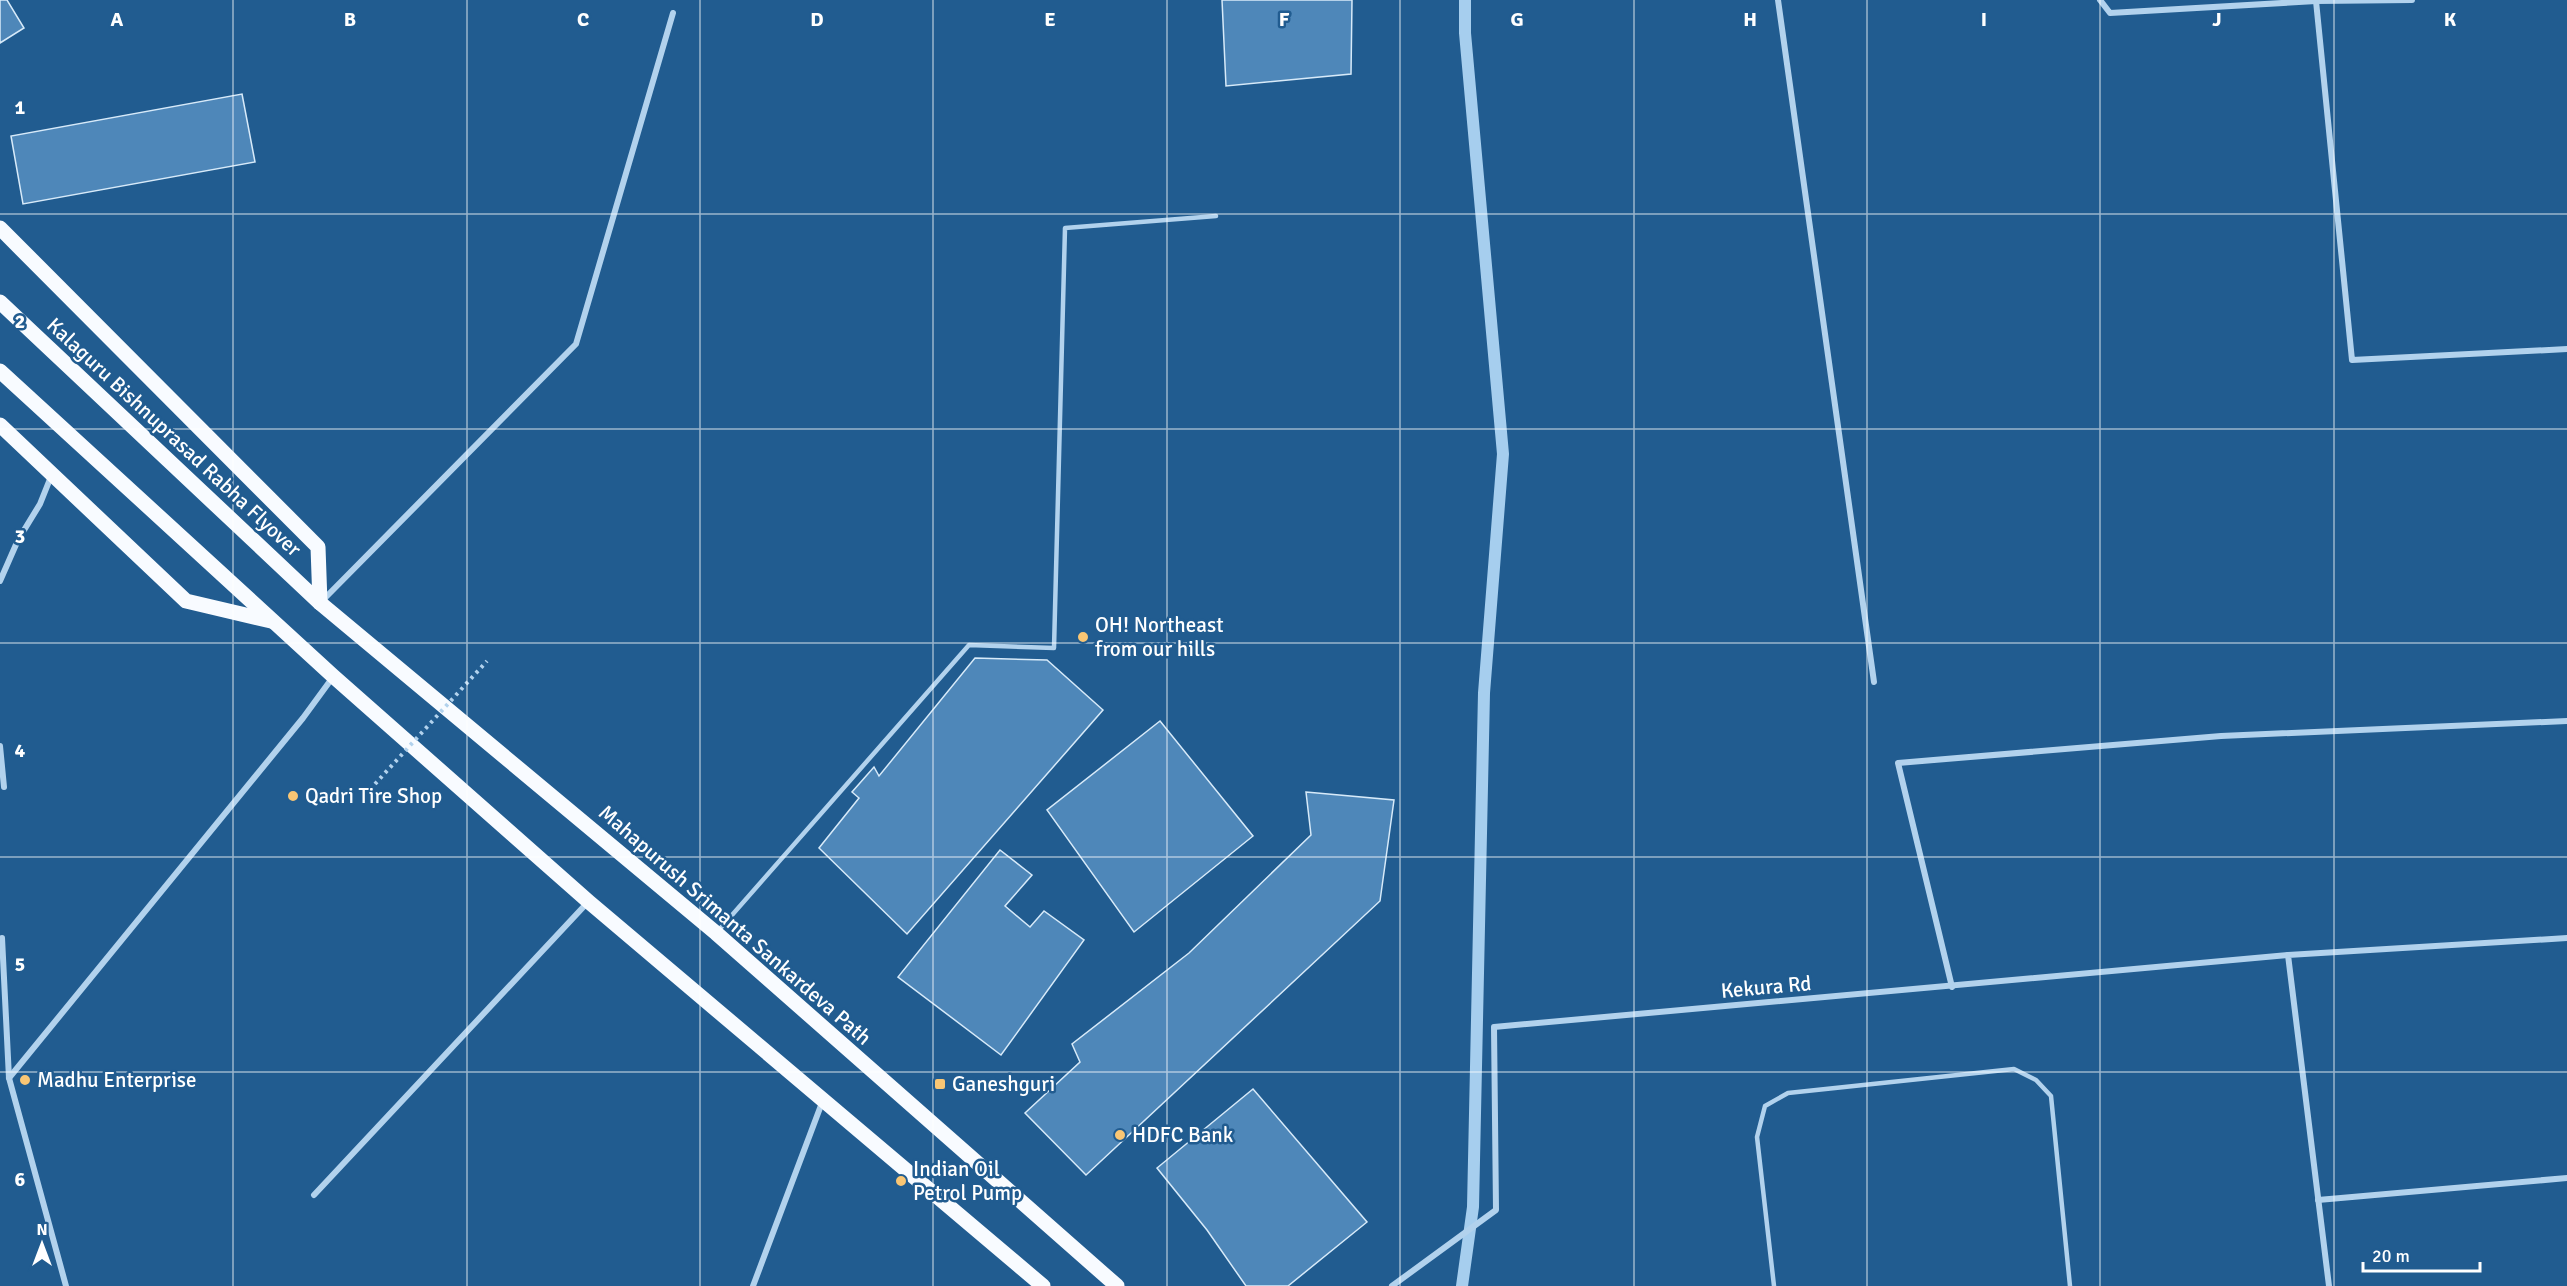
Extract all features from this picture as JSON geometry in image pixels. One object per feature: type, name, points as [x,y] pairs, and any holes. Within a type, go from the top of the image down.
[{"type":"main road","points":[[0,228],[318,548],[320,603]]},
{"type":"main road","name":"Kalaguru Bishnuprasad Rabha Flyover","points":[[0,302],[320,603]]},
{"type":"main road","points":[[0,371],[273,622],[589,902],[1043,1286]]},
{"type":"main road","points":[[0,425],[186,601],[273,622]]},
{"type":"main road","name":"Mahapurush Srimanta Sankardeva Path","points":[[320,603],[716,933],[1117,1286]]},
{"type":"street","points":[[1778,0],[1874,682]]},
{"type":"street","points":[[2100,0],[2110,13],[2316,2],[2412,0]]},
{"type":"street","points":[[2316,2],[2352,360],[2567,349]]},
{"type":"street","points":[[320,603],[576,344],[673,13]]},
{"type":"street","points":[[0,581],[18,540],[40,504],[52,473]]},
{"type":"street","points":[[9,1078],[303,718],[333,676]]},
{"type":"street","points":[[1952,987],[1898,763],[2220,736],[2567,721]]},
{"type":"street","points":[[0,746],[4,787]]},
{"type":"street","points":[[314,1195],[589,902]]},
{"type":"street","points":[[2,938],[9,1078],[66,1286]]},
{"type":"street","name":"Kekura Rd","points":[[1392,1286],[1496,1210],[1494,1027],[2288,955],[2567,938]]},
{"type":"street","points":[[2288,955],[2329,1286]]},
{"type":"street","points":[[753,1286],[823,1099]]},
{"type":"street","points":[[2318,1200],[2567,1178]]},
{"type":"lane","points":[[716,933],[969,645],[1054,648],[1065,228],[1216,216]]},
{"type":"lane","points":[[1774,1286],[1757,1137],[1765,1107],[1788,1093],[2014,1069],[2036,1080],[2051,1096],[2070,1286]]},
{"type":"path","points":[[375,784],[487,662]]},
{"type":"building","points":[[0,0],[7,0],[24,28],[0,43]]},
{"type":"building","points":[[1222,0],[1352,0],[1351,74],[1226,86]]},
{"type":"building","points":[[242,94],[255,162],[23,204],[11,136]]},
{"type":"building","points":[[975,658],[1047,660],[1103,710],[907,934],[819,848],[859,798],[852,792],[874,767],[879,776]]},
{"type":"building","points":[[1160,721],[1253,836],[1134,932],[1047,810]]},
{"type":"building","points":[[1306,792],[1394,800],[1380,901],[1086,1175],[1025,1113],[1080,1062],[1072,1044],[1189,953],[1311,835]]},
{"type":"building","points":[[1000,850],[1032,875],[1005,906],[1030,927],[1044,911],[1084,940],[1001,1055],[898,977]]},
{"type":"building","points":[[1253,1089],[1367,1222],[1288,1286],[1246,1286],[1207,1230],[1157,1168]]},
{"type":"waterway","points":[[1462,1286],[1473,1207],[1484,693],[1503,454],[1465,33],[1465,0]]},
{"type":"place","name":"OH! Northeast from our hills","points":[[1083,637]]},
{"type":"place","name":"Qadri Tire Shop","points":[[293,796]]},
{"type":"place","name":"Madhu Enterprise","points":[[25,1080]]},
{"type":"place","name":"Ganeshguri","points":[[940,1084]]},
{"type":"place","name":"HDFC Bank","points":[[1120,1135]]},
{"type":"place","name":"Indian Oil Petrol Pump","points":[[901,1181]]}]
